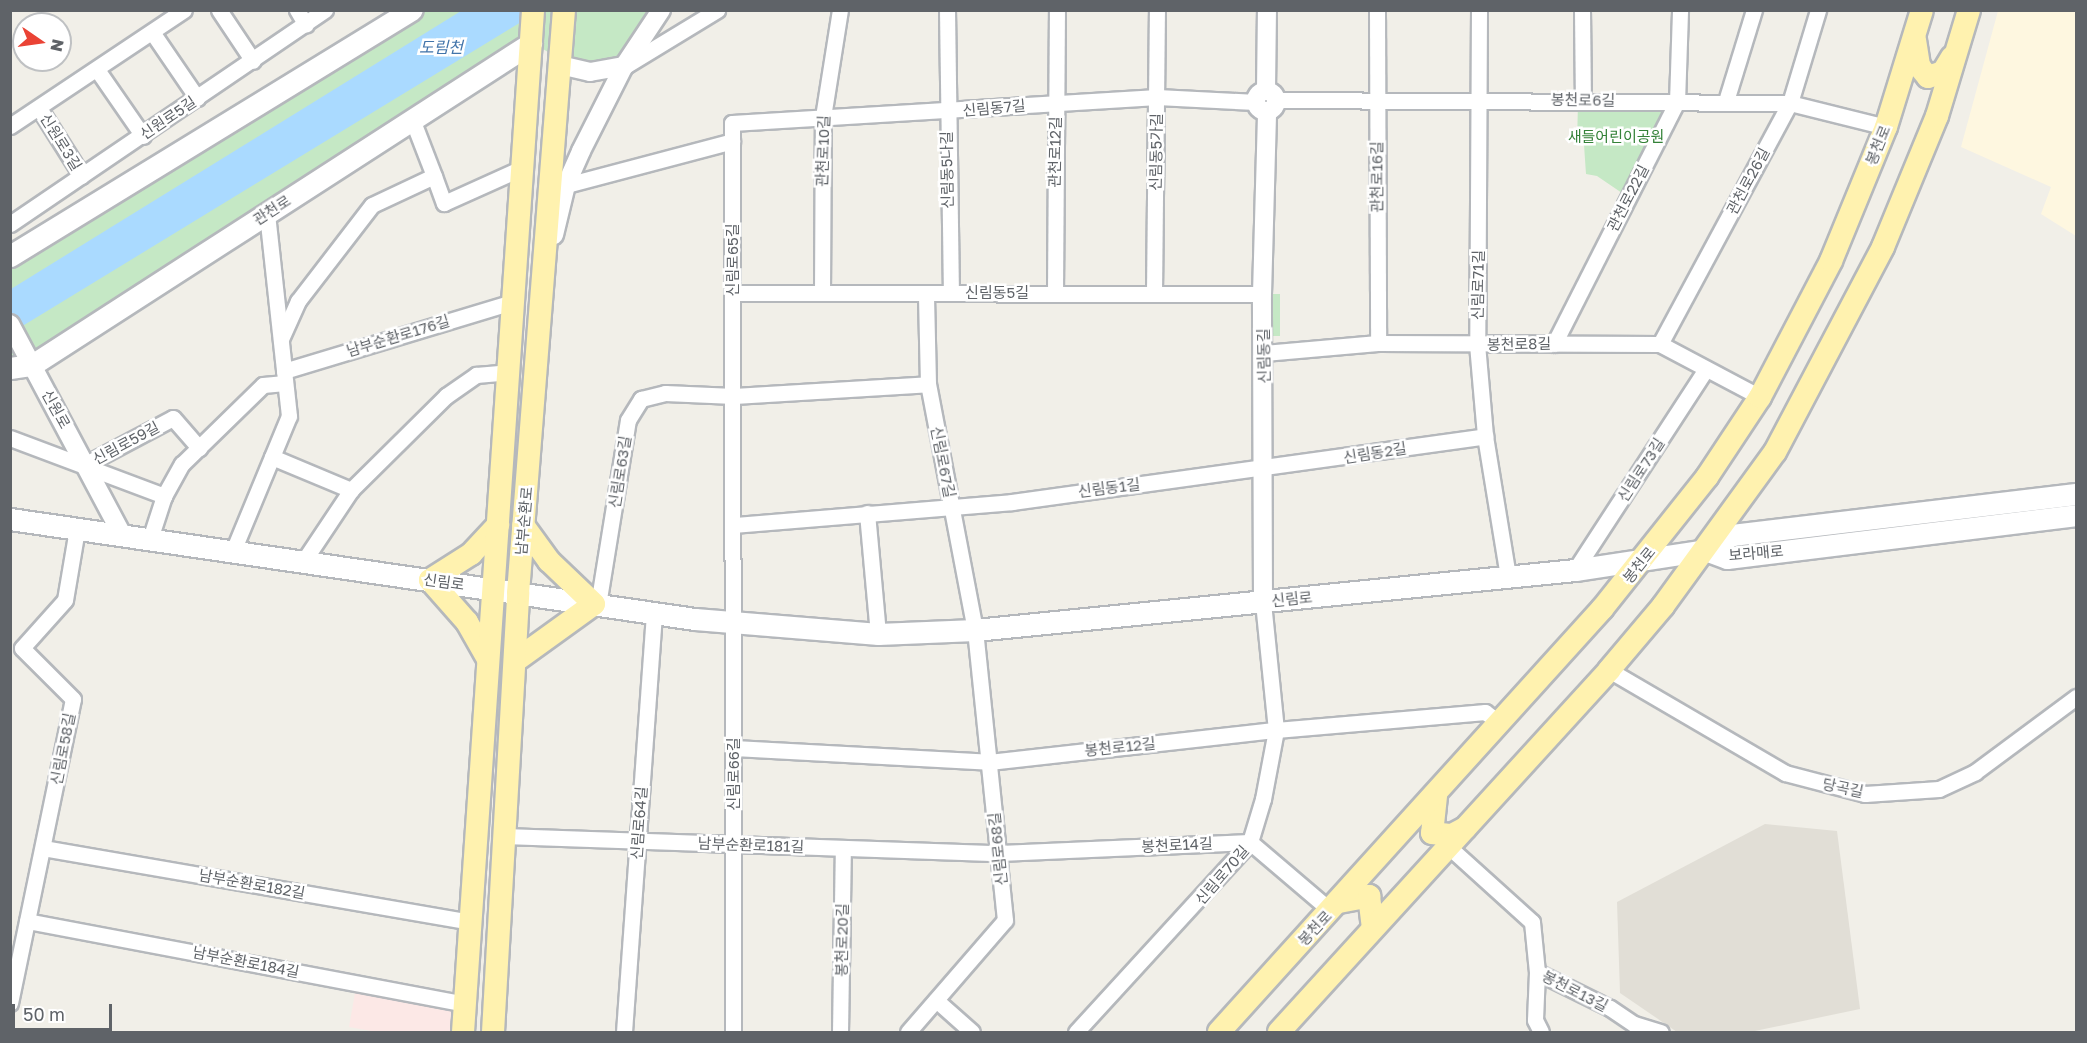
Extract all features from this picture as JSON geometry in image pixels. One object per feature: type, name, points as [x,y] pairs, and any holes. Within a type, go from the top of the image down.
[{"type":"main road","points":[[10,256],[412,10]]},
{"type":"main road","name":"남부순환로","points":[[463,1032],[466,925],[498,525],[533,10]]},
{"type":"main road","name":"봉천로","points":[[1219,1032],[1501,723],[1642,561],[1707,477],[1760,397],[1831,261],[1886,127],[1915,39],[1922,10]]},
{"type":"main road","points":[[1279,1032],[1609,670],[1705,550],[1775,452],[1870,274],[1918,167],[1969,10]]},
{"type":"main road","name":"남부순환로","points":[[493,1032],[518,593],[542,317],[563,17]]},
{"type":"main road","points":[[1915,39],[1919,66],[1928,77],[1943,72],[1959,45]]},
{"type":"main road","name":"관천로","points":[[10,368],[30,359],[267,213],[531,43]]},
{"type":"main road","name":"보라매로","points":[[1705,550],[1732,535],[2076,494]]},
{"type":"main road","name":"보라매로","points":[[1705,550],[1727,558],[2076,515]]},
{"type":"main road","name":"신림로","points":[[10,519],[735,624],[878,634],[975,630],[1263,602],[1575,570],[1705,550]]},
{"type":"main road","points":[[488,659],[467,622],[430,580],[471,554],[498,525]]},
{"type":"main road","points":[[515,661],[596,604],[549,561],[523,525]]},
{"type":"main road","points":[[1436,796],[1432,833],[1452,835],[1467,827]]},
{"type":"main road","points":[[1335,907],[1369,896],[1373,905],[1373,927]]},
{"type":"street","name":"신원로3길","points":[[10,126],[98,71],[184,10]]},
{"type":"street","points":[[219,10],[254,61]]},
{"type":"street","points":[[297,10],[306,25]]},
{"type":"street","name":"신원로5길","points":[[10,224],[254,61],[325,10]]},
{"type":"street","points":[[542,317],[566,185],[624,66],[661,10]]},
{"type":"street","points":[[560,65],[590,72],[624,66],[717,10]]},
{"type":"street","name":"관천로10길","points":[[822,293],[823,117],[840,10]]},
{"type":"street","name":"신림동5나길","points":[[948,10],[946,112],[951,292]]},
{"type":"street","name":"관천로12길","points":[[1055,293],[1057,10]]},
{"type":"street","name":"신림동5가길","points":[[1154,293],[1157,10]]},
{"type":"street","name":"신림동길","points":[[1263,602],[1265,469],[1262,294],[1267,10]]},
{"type":"street","name":"관천로16길","points":[[1377,10],[1378,343]]},
{"type":"street","name":"신림로71길","points":[[1479,10],[1477,345],[1485,436],[1508,576]]},
{"type":"street","points":[[1582,10],[1583,99]]},
{"type":"street","name":"관천로22길","points":[[1554,344],[1677,102],[1680,10]]},
{"type":"street","points":[[1726,101],[1754,10]]},
{"type":"street","name":"관천로26길","points":[[1660,344],[1790,102],[1818,10]]},
{"type":"street","points":[[152,32],[197,98]]},
{"type":"street","points":[[98,71],[143,136]]},
{"type":"street","name":"신림동7길","points":[[732,123],[946,112],[1157,97],[1266,101]]},
{"type":"street","name":"봉천로6길","points":[[1266,101],[1583,99],[1790,102],[1886,127]]},
{"type":"street","name":"신원로3길","points":[[39,108],[82,176]]},
{"type":"street","points":[[412,119],[444,203],[522,168]]},
{"type":"street","name":"신림로65길","points":[[732,123],[735,624]]},
{"type":"street","points":[[566,185],[732,141]]},
{"type":"street","points":[[281,339],[298,301],[372,205],[434,176]]},
{"type":"street","points":[[234,551],[289,416],[267,213]]},
{"type":"street","name":"신림로67길","points":[[926,292],[928,384],[975,630]]},
{"type":"street","name":"신림동5길","points":[[733,293],[1262,294]]},
{"type":"street","name":"남부순환로176길","points":[[285,377],[513,302]]},
{"type":"street","name":"신원로","points":[[10,324],[122,535]]},
{"type":"street","name":"봉천로8길","points":[[1264,353],[1378,343],[1660,344],[1760,397]]},
{"type":"street","name":"신림로73길","points":[[1575,570],[1706,369]]},
{"type":"street","points":[[303,562],[351,490],[446,396],[476,375],[508,372]]},
{"type":"street","points":[[150,539],[164,496],[182,464],[263,385],[285,377]]},
{"type":"street","points":[[734,396],[928,384]]},
{"type":"street","name":"신림로63길","points":[[596,604],[628,420],[641,399],[665,393],[734,396]]},
{"type":"street","name":"신림로59길","points":[[86,464],[173,418],[199,448]]},
{"type":"street","name":"신림동2길","points":[[1265,469],[1485,436]]},
{"type":"street","name":"신원로","points":[[10,438],[86,464]]},
{"type":"street","points":[[272,457],[351,490]]},
{"type":"street","name":"신림로59길","points":[[86,464],[164,496]]},
{"type":"street","name":"신림동1길","points":[[953,509],[1265,469]]},
{"type":"street","points":[[734,525],[867,513],[953,509]]},
{"type":"street","points":[[867,513],[878,634]]},
{"type":"street","name":"신림로58길","points":[[10,1003],[73,699],[22,648],[65,600],[77,529]]},
{"type":"street","name":"신림로70길","points":[[1076,1032],[1250,842],[1263,799],[1276,730],[1263,602]]},
{"type":"street","name":"신림로64길","points":[[624,1032],[654,613]]},
{"type":"street","name":"신림로66길","points":[[733,1032],[735,624]]},
{"type":"street","name":"신림로68길","points":[[908,1032],[1005,920],[975,630]]},
{"type":"street","name":"당곡길","points":[[1609,670],[1785,773],[1865,794],[1939,789],[1966,776],[2076,696]]},
{"type":"street","name":"남부순환로","points":[[466,925],[483,682]]},
{"type":"street","name":"봉천로12길","points":[[734,748],[989,762],[1276,730],[1485,712],[1501,723]]},
{"type":"street","name":"남부순환로181길","points":[[504,836],[998,853]]},
{"type":"street","points":[[1250,842],[1335,907]]},
{"type":"street","name":"봉천로14길","points":[[998,853],[1250,842]]},
{"type":"street","name":"봉천로13길","points":[[1449,847],[1532,922],[1537,972],[1610,1008],[1634,1024],[1661,1032]]},
{"type":"street","name":"남부순환로182길","points":[[43,848],[466,925]]},
{"type":"street","name":"봉천로20길","points":[[840,1032],[843,848]]},
{"type":"street","name":"남부순환로184길","points":[[27,921],[465,1004]]},
{"type":"street","points":[[1537,972],[1535,1020],[1541,1032]]},
{"type":"street","points":[[936,1000],[972,1032]]},
{"type":"shaded area","points":[[1998,11],[2076,11],[2076,236],[2041,214],[2051,187],[1961,147]]},
{"type":"shaded area","points":[[1765,824],[1837,831],[1860,1009],[1750,1032],[1677,1032],[1620,993],[1617,902]]},
{"type":"shaded area","points":[[356,987],[452,1008],[450,1032],[377,1032],[349,1027]]},
{"type":"green space","points":[[419,11],[656,11],[623,62],[596,68],[563,61],[528,40],[41,353],[11,363],[11,260]]},
{"type":"green space","name":"새들어린이공원","points":[[1578,103],[1671,104],[1622,193],[1597,176],[1586,174],[1584,145],[1577,143]]},
{"type":"green space","points":[[1265,294],[1280,294],[1280,336],[1265,336]]},
{"type":"water","name":"도림천","points":[[461,11],[539,11],[11,333],[11,289]]}]
